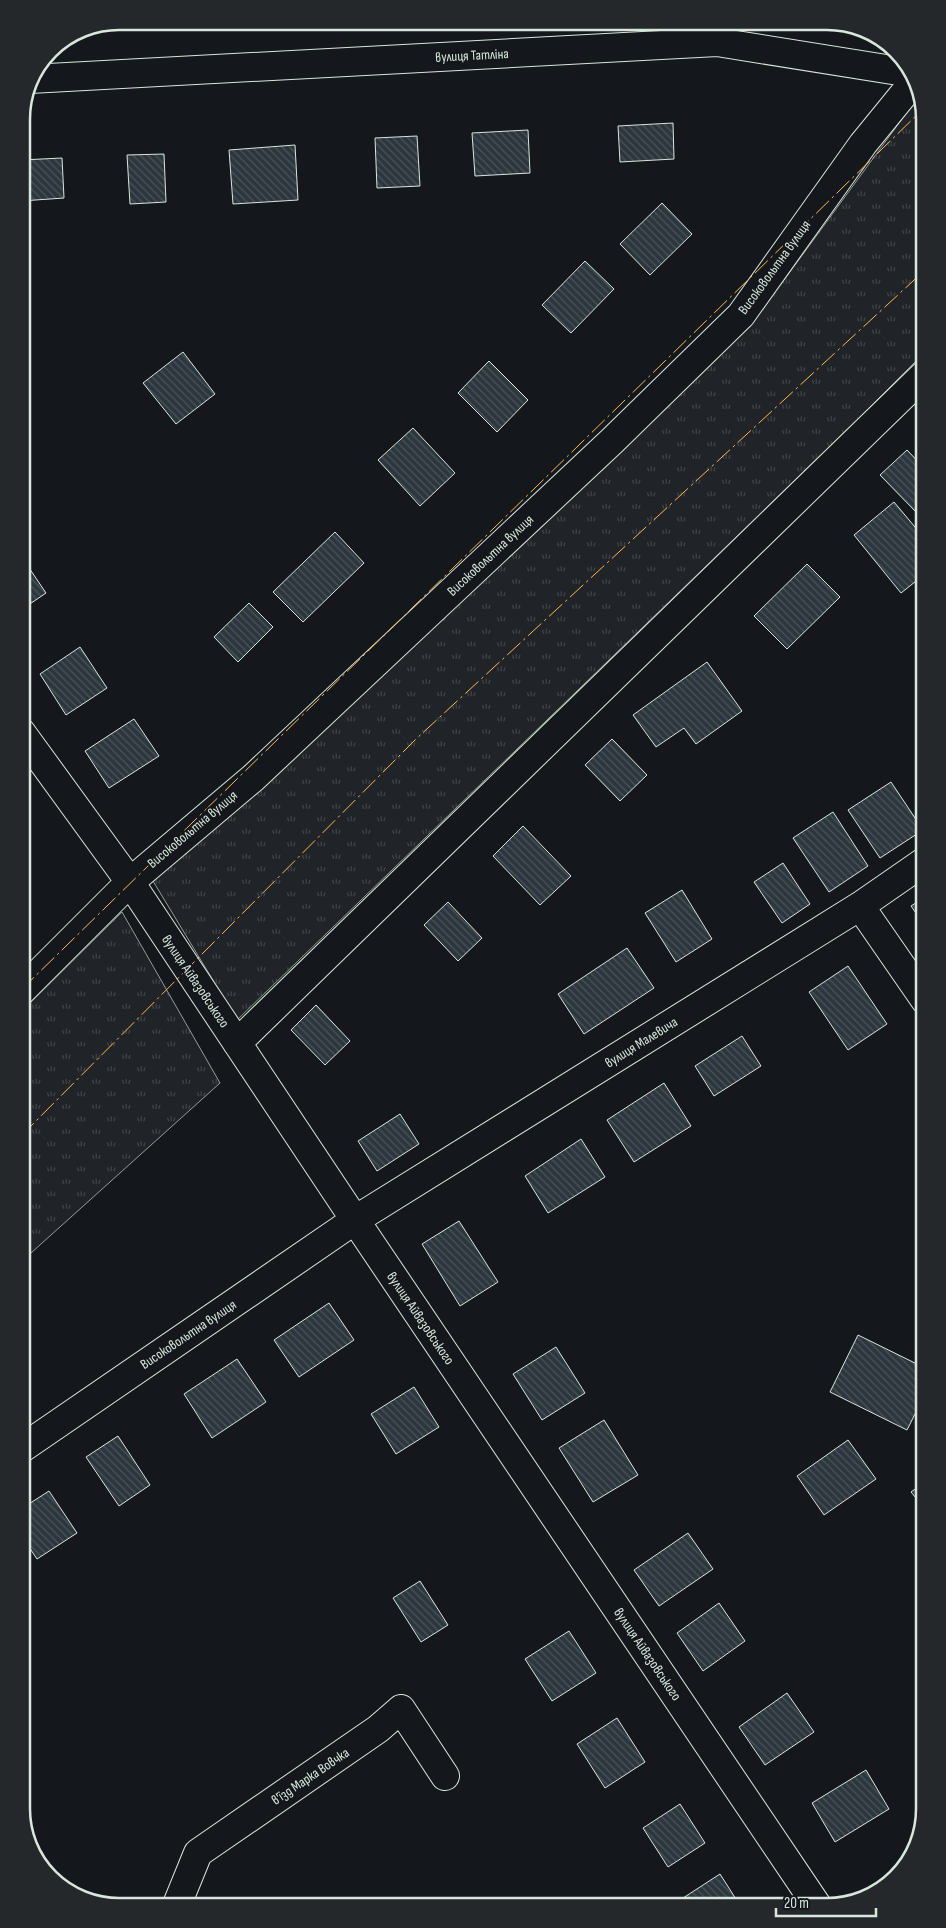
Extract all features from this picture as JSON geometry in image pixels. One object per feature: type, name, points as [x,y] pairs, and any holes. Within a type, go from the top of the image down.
[{"type":"street","name":"вулиця Татліна","points":[[40,78],[716,32],[902,71]]},
{"type":"street","name":"Високовольтна вулиця","points":[[30,982],[130,882],[253,778],[612,442],[741,315],[862,144],[910,87]]},
{"type":"street","points":[[237,1043],[916,383]]},
{"type":"street","name":"вулиця Айвазовського","points":[[30,744],[130,882],[355,1220],[812,1898]]},
{"type":"street","name":"вулиця Малевича","points":[[355,1220],[860,906],[916,868]]},
{"type":"street","points":[[860,906],[916,987]]},
{"type":"street","name":"Високовольтна вулиця","points":[[30,1443],[355,1220]]},
{"type":"street","name":"в'їзд Марка Вовчка","points":[[180,1898],[198,1853],[378,1730],[401,1709],[445,1776]]},
{"type":"green space","points":[[913,104],[915,105],[916,361],[237,1020],[153,881],[751,325]]},
{"type":"green space","points":[[122,912],[220,1083],[30,1254],[30,1003]]},
{"type":"building","points":[[673,123],[674,159],[620,162],[618,126]]},
{"type":"building","points":[[528,130],[530,173],[475,176],[472,133]]},
{"type":"building","points":[[417,136],[420,186],[377,188],[375,138]]},
{"type":"building","points":[[295,145],[298,200],[233,204],[229,150]]},
{"type":"building","points":[[164,154],[166,202],[130,204],[127,155]]},
{"type":"building","points":[[62,158],[64,198],[30,200],[30,160]]},
{"type":"building","points":[[662,203],[692,234],[650,275],[620,244]]},
{"type":"building","points":[[585,261],[614,289],[571,333],[542,305]]},
{"type":"building","points":[[183,352],[215,394],[176,424],[143,383]]},
{"type":"building","points":[[489,361],[528,400],[497,432],[458,393]]},
{"type":"building","points":[[413,428],[455,473],[420,506],[378,460]]},
{"type":"building","points":[[907,450],[916,460],[915,511],[880,475]]},
{"type":"building","points":[[894,502],[916,528],[916,581],[901,593],[854,535]]},
{"type":"building","points":[[335,532],[364,563],[303,622],[273,592]]},
{"type":"building","points":[[807,564],[840,597],[787,649],[754,616]]},
{"type":"building","points":[[30,569],[46,593],[30,604]]},
{"type":"building","points":[[249,603],[273,627],[238,662],[214,637]]},
{"type":"building","points":[[80,647],[107,688],[66,715],[40,674]]},
{"type":"building","points":[[707,662],[742,711],[696,744],[684,728],[656,747],[633,715]]},
{"type":"building","points":[[134,719],[159,756],[109,788],[85,751]]},
{"type":"building","points":[[612,739],[647,775],[620,801],[585,765]]},
{"type":"building","points":[[891,782],[916,820],[916,835],[880,858],[848,810]]},
{"type":"building","points":[[833,812],[868,866],[829,892],[793,838]]},
{"type":"building","points":[[523,826],[571,876],[540,905],[493,856]]},
{"type":"building","points":[[783,863],[810,904],[782,923],[754,882]]},
{"type":"building","points":[[682,890],[712,939],[676,962],[645,913]]},
{"type":"building","points":[[448,902],[482,938],[458,961],[424,925]]},
{"type":"building","points":[[916,903],[916,913],[911,906]]},
{"type":"building","points":[[627,948],[654,988],[584,1034],[558,994]]},
{"type":"building","points":[[848,966],[887,1024],[848,1050],[809,992]]},
{"type":"building","points":[[316,1005],[350,1041],[325,1065],[291,1030]]},
{"type":"building","points":[[742,1036],[761,1066],[714,1096],[695,1066]]},
{"type":"building","points":[[664,1083],[691,1126],[634,1162],[607,1120]]},
{"type":"building","points":[[400,1114],[419,1144],[377,1171],[358,1141]]},
{"type":"building","points":[[581,1139],[605,1177],[548,1213],[525,1176]]},
{"type":"building","points":[[459,1221],[498,1282],[460,1306],[422,1244]]},
{"type":"building","points":[[329,1303],[354,1340],[299,1377],[274,1340]]},
{"type":"building","points":[[858,1335],[916,1364],[916,1412],[907,1430],[830,1392]]},
{"type":"building","points":[[556,1347],[585,1393],[542,1420],[513,1374]]},
{"type":"building","points":[[237,1359],[266,1402],[212,1438],[184,1394]]},
{"type":"building","points":[[414,1387],[439,1427],[396,1454],[371,1414]]},
{"type":"building","points":[[604,1420],[638,1475],[593,1502],[559,1448]]},
{"type":"building","points":[[118,1436],[150,1485],[119,1506],[86,1457]]},
{"type":"building","points":[[848,1440],[876,1479],[824,1515],[797,1476]]},
{"type":"building","points":[[916,1488],[916,1498],[911,1492]]},
{"type":"building","points":[[49,1491],[77,1533],[37,1559],[30,1548],[30,1503]]},
{"type":"building","points":[[688,1533],[713,1569],[659,1606],[634,1570]]},
{"type":"building","points":[[420,1581],[448,1625],[421,1642],[393,1598]]},
{"type":"building","points":[[719,1603],[745,1641],[703,1671],[677,1633]]},
{"type":"building","points":[[569,1631],[596,1673],[552,1701],[525,1659]]},
{"type":"building","points":[[787,1693],[814,1732],[765,1765],[739,1727]]},
{"type":"building","points":[[617,1718],[645,1762],[605,1788],[577,1744]]},
{"type":"building","points":[[866,1770],[889,1809],[835,1842],[812,1803]]},
{"type":"building","points":[[680,1804],[705,1843],[668,1867],[643,1828]]},
{"type":"building","points":[[720,1874],[735,1898],[683,1898]]},
{"type":"power","points":[[30,981],[916,116]]},
{"type":"power","points":[[30,1127],[416,739],[916,278]]}]
